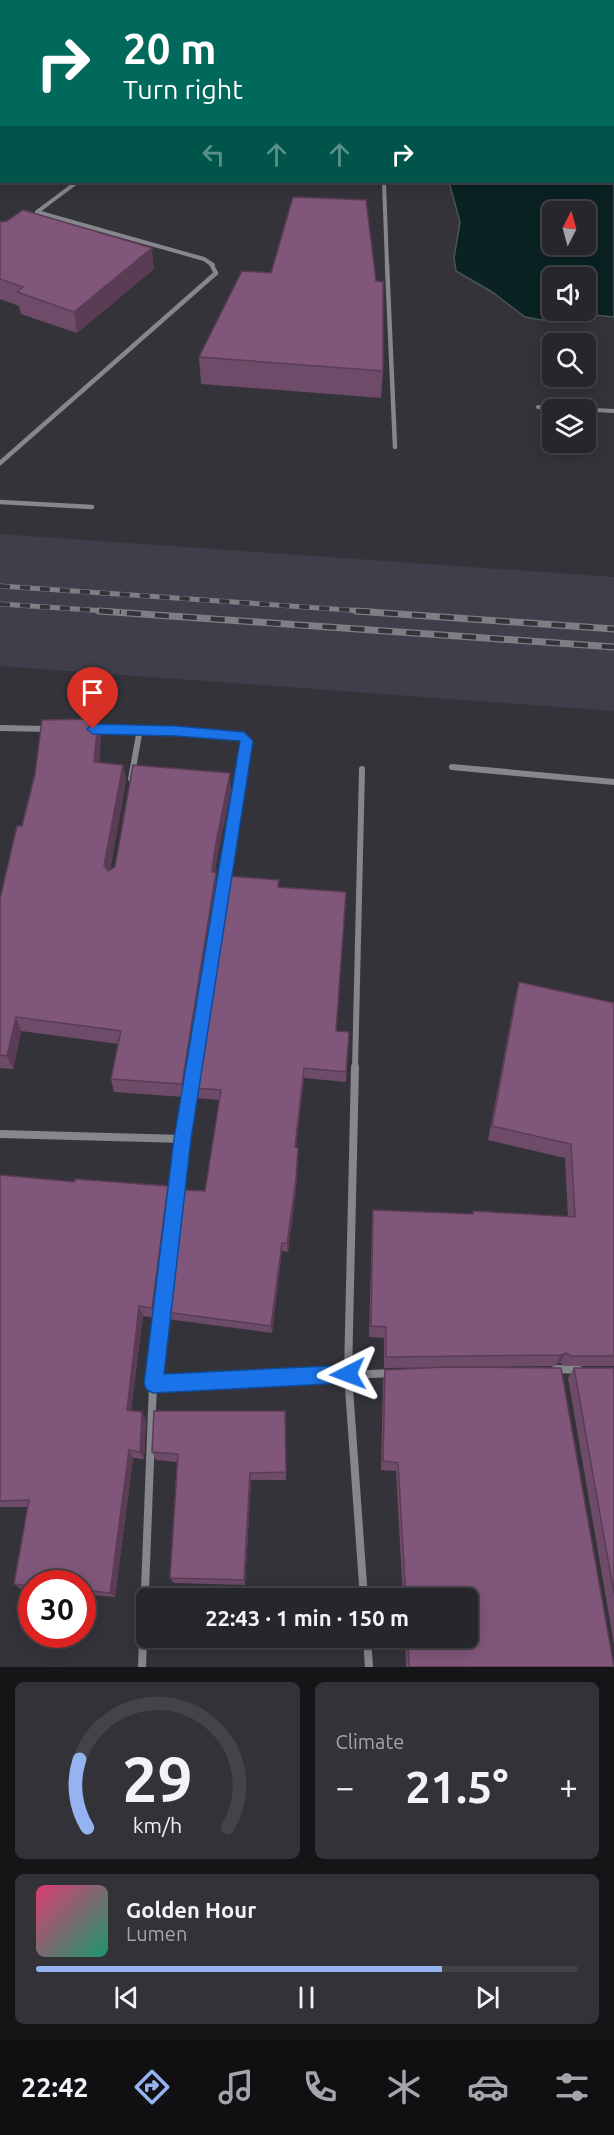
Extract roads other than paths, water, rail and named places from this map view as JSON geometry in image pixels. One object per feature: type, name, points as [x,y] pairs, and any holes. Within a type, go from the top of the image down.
[{"type":"street","points":[[28,219],[76,183]]},
{"type":"street","points":[[384,183],[395,447]]},
{"type":"street","points":[[0,463],[216,273],[213,265],[204,259],[37,212]]},
{"type":"street","points":[[0,502],[92,507]]},
{"type":"street","points":[[0,728],[58,729]]},
{"type":"street","points":[[81,729],[140,729],[244,737],[247,741],[183,1139],[153,1384],[142,1667]]},
{"type":"street","points":[[129,788],[140,729]]},
{"type":"street","points":[[452,767],[614,782]]},
{"type":"street","points":[[362,769],[348,1374],[363,1588]]},
{"type":"street","points":[[0,1134],[183,1139]]},
{"type":"street","points":[[560,1369],[562,1381]]},
{"type":"street","points":[[548,1370],[592,1371]]},
{"type":"street","points":[[153,1384],[407,1372]]},
{"type":"street","points":[[367,1648],[369,1667]]},
{"type":"lane","points":[[538,407],[614,411]]},
{"type":"railway","points":[[0,586],[378,612]]},
{"type":"railway","points":[[0,604],[121,612]]},
{"type":"railway","points":[[99,611],[614,647]]},
{"type":"railway","points":[[356,611],[614,629]]}]
